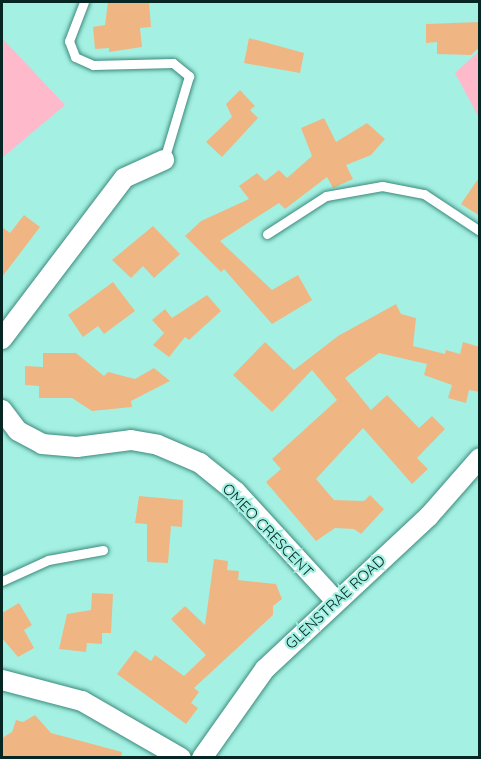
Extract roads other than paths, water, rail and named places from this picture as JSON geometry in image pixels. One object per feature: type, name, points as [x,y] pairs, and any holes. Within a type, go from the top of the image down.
[{"type":"street","points":[[2,339],[124,178],[164,160]]},
{"type":"street","name":"OMEO CRESCENT","points":[[2,410],[18,431],[42,444],[77,447],[131,440],[158,445],[200,463],[236,492],[335,600]]},
{"type":"street","name":"GLENSTRAE ROAD","points":[[202,758],[265,669],[335,600],[429,516],[480,458]]},
{"type":"street","points":[[2,680],[82,701],[181,758]]},
{"type":"lane","points":[[84,2],[69,41],[75,57],[93,65],[173,63],[189,76],[164,160]]},
{"type":"lane","points":[[267,234],[326,196],[382,186],[424,194],[480,231]]},
{"type":"lane","points":[[2,581],[48,560],[103,550]]}]
